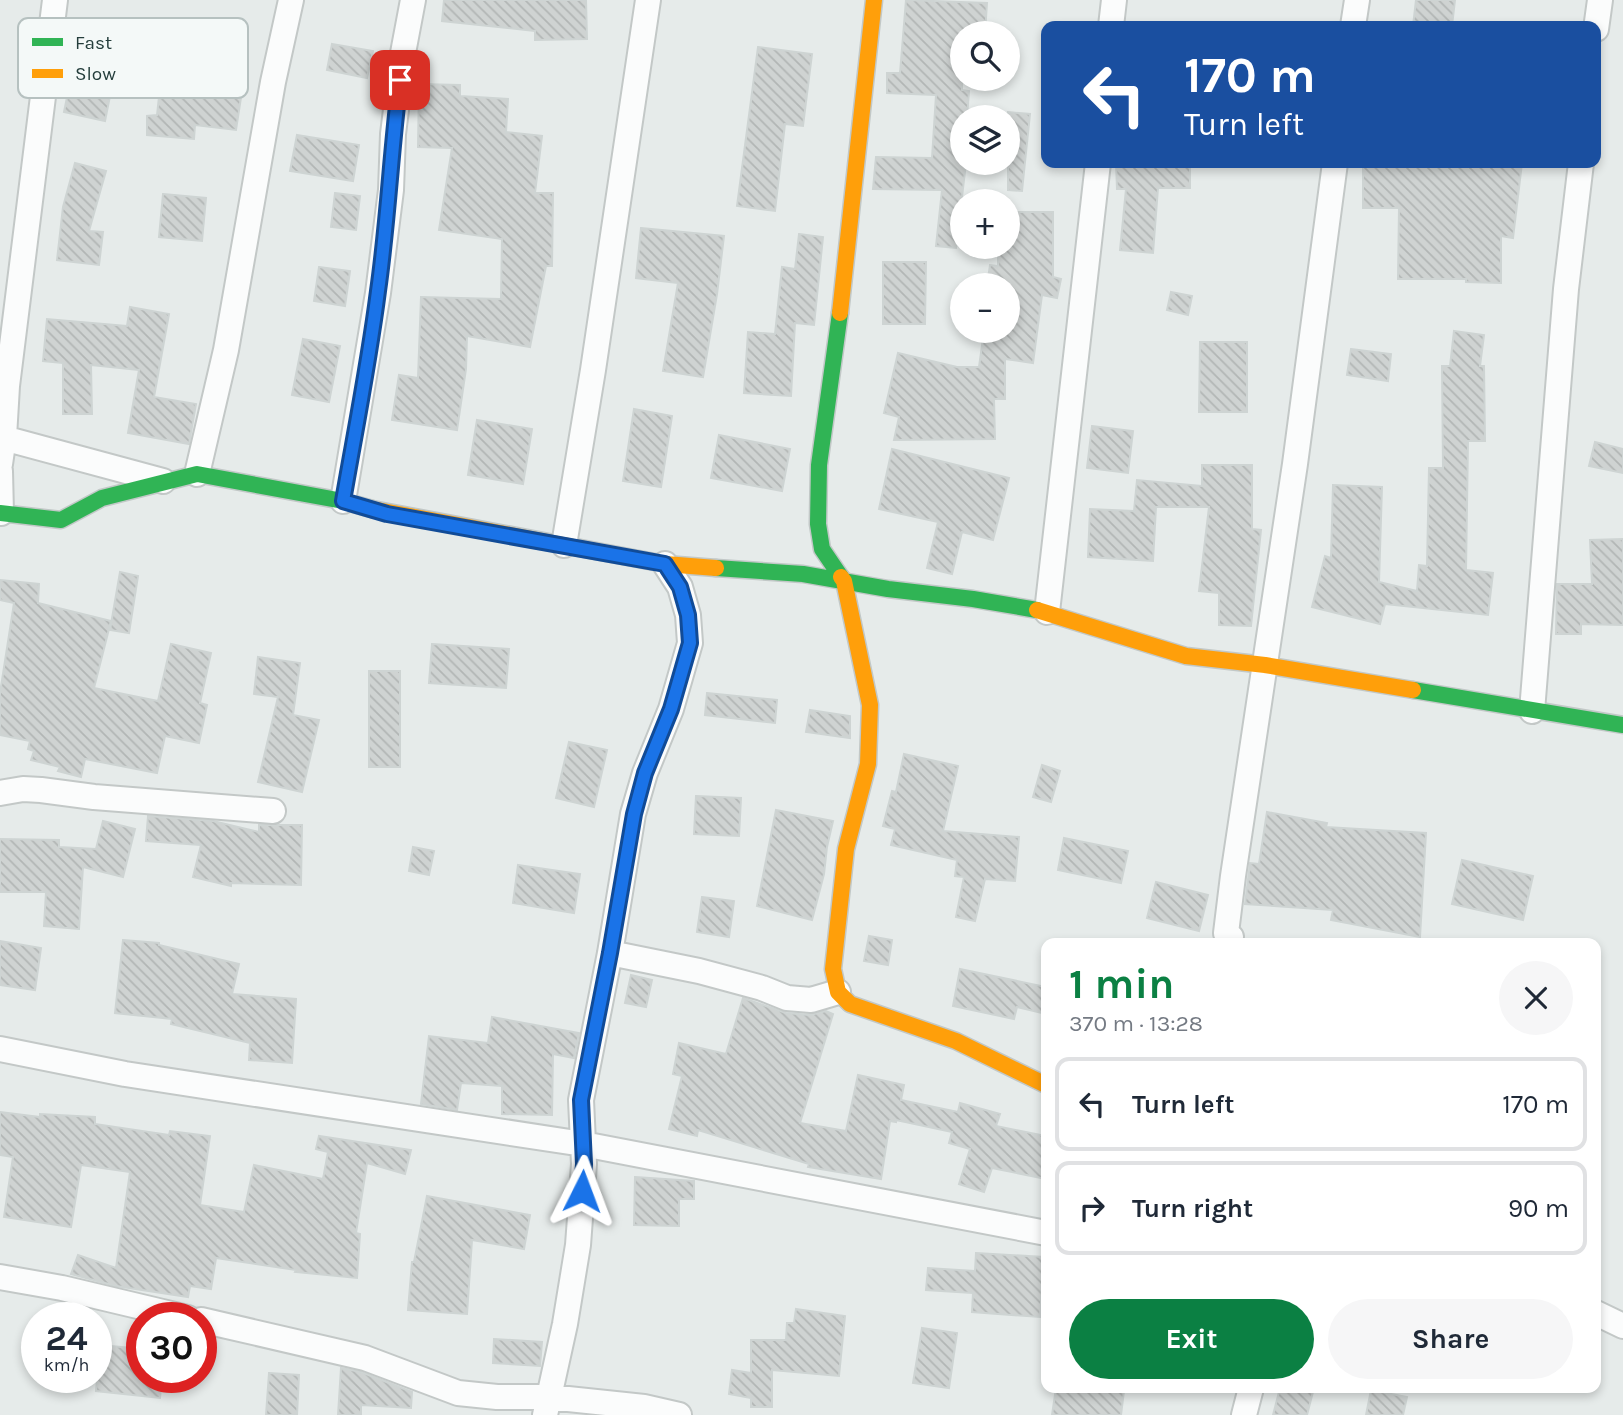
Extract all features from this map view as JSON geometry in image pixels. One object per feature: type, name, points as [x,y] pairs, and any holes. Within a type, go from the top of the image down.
[{"type":"street","points":[[53,18],[55,0]]},
{"type":"street","points":[[197,474],[226,350],[273,82],[291,0]]},
{"type":"street","points":[[343,501],[378,293],[403,52],[413,0]]},
{"type":"street","points":[[564,545],[648,0]]},
{"type":"street","points":[[874,0],[833,375],[819,465],[818,523],[822,550],[844,581],[870,705],[868,764],[846,849],[833,969],[838,992],[850,1004],[956,1041],[1041,1083]]},
{"type":"street","points":[[1112,21],[1114,0]]},
{"type":"street","points":[[1354,21],[1357,0]]},
{"type":"street","points":[[1597,21],[1600,0]]},
{"type":"street","points":[[0,464],[6,386],[43,98]]},
{"type":"street","points":[[1048,612],[1097,168]]},
{"type":"street","points":[[1231,937],[1226,933],[1233,876],[1295,464],[1334,168]]},
{"type":"street","points":[[1532,710],[1566,289],[1580,168]]},
{"type":"street","points":[[2,437],[164,481]]},
{"type":"street","points":[[0,471],[0,513],[61,520],[102,498],[197,474],[343,501],[387,514],[665,564],[803,574],[1048,612],[1186,656],[1265,666],[1623,725]]},
{"type":"street","points":[[803,574],[822,550]]},
{"type":"street","points":[[547,1406],[565,1324],[578,1245],[584,1164],[581,1100],[634,814],[645,773],[671,709],[690,643],[688,615],[680,587],[665,564]]},
{"type":"street","points":[[0,793],[23,789],[41,790],[94,797],[273,811]]},
{"type":"street","points":[[610,953],[699,971],[762,988],[787,998],[811,1000],[838,992]]},
{"type":"street","points":[[0,1049],[125,1074],[583,1144],[1041,1232]]},
{"type":"street","points":[[0,1278],[62,1288],[126,1303]]},
{"type":"street","points":[[1601,1315],[1623,1326]]},
{"type":"street","points":[[217,1324],[365,1358],[458,1393],[547,1406],[643,1407],[679,1415]]},
{"type":"street","points":[[1244,1415],[1250,1393]]},
{"type":"building","points":[[444,0],[586,0],[587,39],[535,40],[535,31],[442,21]]},
{"type":"building","points":[[906,0],[987,3],[986,21],[950,21],[950,91],[969,91],[968,105],[950,105],[950,175],[965,175],[963,189],[950,189],[950,247],[936,246],[942,190],[873,189],[876,157],[932,158],[936,95],[887,93],[887,73],[900,73]]},
{"type":"building","points":[[1416,0],[1455,0],[1453,21],[1414,21]]},
{"type":"building","points":[[332,44],[373,51],[367,78],[327,70]]},
{"type":"building","points":[[758,47],[812,54],[803,126],[785,124],[775,211],[737,206]]},
{"type":"building","points":[[419,84],[460,85],[460,96],[508,99],[506,132],[542,136],[535,193],[553,193],[552,266],[546,266],[530,347],[467,336],[466,369],[457,430],[392,420],[399,375],[418,378],[421,297],[501,299],[502,239],[439,230],[452,148],[418,147]]},
{"type":"building","points":[[67,98],[110,98],[105,121],[64,112]]},
{"type":"building","points":[[159,98],[241,98],[236,130],[195,125],[194,139],[147,135],[147,116],[157,115]]},
{"type":"building","points":[[1020,113],[1030,114],[1022,191],[1008,189],[1008,175],[1020,175]]},
{"type":"building","points":[[297,135],[359,145],[353,181],[290,171]]},
{"type":"building","points":[[75,163],[106,171],[89,231],[103,232],[99,265],[57,260],[63,207]]},
{"type":"building","points":[[1116,168],[1190,168],[1190,188],[1158,188],[1153,253],[1120,250],[1126,189],[1117,189]]},
{"type":"building","points":[[1363,168],[1521,168],[1513,238],[1501,236],[1501,283],[1466,282],[1466,279],[1398,279],[1399,208],[1363,208]]},
{"type":"building","points":[[335,193],[360,196],[356,230],[331,227]]},
{"type":"building","points":[[163,194],[206,198],[202,241],[159,237]]},
{"type":"building","points":[[1020,212],[1053,212],[1053,277],[1061,279],[1057,298],[1042,295],[1033,363],[1005,359],[1005,399],[994,399],[995,439],[894,440],[899,417],[884,413],[898,353],[957,367],[979,367],[982,343],[1020,343],[1020,273],[989,273],[990,265],[998,266],[998,259],[1020,259]]},
{"type":"building","points":[[641,228],[724,236],[703,377],[663,371],[678,283],[636,278]]},
{"type":"building","points":[[799,234],[823,237],[814,325],[795,323],[791,396],[744,393],[748,332],[775,334],[782,267],[795,269]]},
{"type":"building","points":[[883,262],[926,262],[925,324],[883,324]]},
{"type":"building","points":[[319,267],[350,271],[345,306],[314,301]]},
{"type":"building","points":[[1171,292],[1192,296],[1188,315],[1167,310]]},
{"type":"building","points":[[130,307],[169,314],[154,397],[196,404],[189,444],[128,433],[139,370],[91,365],[92,414],[63,414],[63,363],[43,361],[47,319],[127,326]]},
{"type":"building","points":[[1454,331],[1484,335],[1480,366],[1484,366],[1485,441],[1468,441],[1466,570],[1493,573],[1488,615],[1385,604],[1380,624],[1312,607],[1325,556],[1331,558],[1333,485],[1382,487],[1379,582],[1417,591],[1419,565],[1427,566],[1429,468],[1443,468],[1442,366],[1450,366]]},
{"type":"building","points":[[303,339],[340,346],[329,402],[292,395]]},
{"type":"building","points":[[1200,342],[1247,342],[1247,412],[1199,412]]},
{"type":"building","points":[[1351,349],[1391,354],[1388,381],[1347,375]]},
{"type":"building","points":[[634,409],[672,416],[661,487],[623,481]]},
{"type":"building","points":[[477,420],[532,429],[523,484],[468,475]]},
{"type":"building","points":[[1092,426],[1133,431],[1128,473],[1087,468]]},
{"type":"building","points":[[719,435],[790,449],[782,491],[711,478]]},
{"type":"building","points":[[1595,442],[1623,449],[1623,473],[1589,466]]},
{"type":"building","points":[[892,449],[1009,478],[993,540],[962,532],[952,574],[927,568],[938,522],[879,509]]},
{"type":"building","points":[[1202,465],[1252,465],[1252,529],[1261,530],[1251,626],[1219,625],[1219,593],[1199,591],[1209,507],[1156,507],[1153,561],[1088,557],[1090,509],[1134,511],[1137,480],[1202,486]]},
{"type":"building","points":[[1623,539],[1623,625],[1581,624],[1581,634],[1556,634],[1557,584],[1592,584],[1590,540]]},
{"type":"building","points":[[120,572],[138,576],[129,633],[110,630]]},
{"type":"building","points":[[0,580],[39,584],[38,603],[111,621],[94,688],[158,701],[171,644],[211,653],[200,703],[207,705],[199,743],[165,736],[157,773],[85,759],[81,777],[58,771],[60,767],[31,760],[34,751],[28,749],[30,741],[0,735],[0,693],[14,603],[0,600]]},
{"type":"building","points":[[432,644],[509,649],[506,688],[429,683]]},
{"type":"building","points":[[258,657],[300,663],[293,715],[319,720],[302,792],[258,782],[278,697],[254,694]]},
{"type":"building","points":[[369,671],[400,671],[400,767],[369,767]]},
{"type":"building","points":[[707,693],[777,700],[775,723],[705,715]]},
{"type":"building","points":[[810,710],[850,716],[850,738],[806,732]]},
{"type":"building","points":[[569,742],[607,750],[594,807],[556,798]]},
{"type":"building","points":[[904,754],[958,766],[943,831],[1019,837],[1015,881],[985,879],[975,921],[956,917],[964,877],[955,876],[957,860],[891,845],[895,829],[883,826],[892,791],[896,792]]},
{"type":"building","points":[[1042,765],[1060,771],[1051,802],[1033,797]]},
{"type":"building","points":[[696,796],[741,798],[739,836],[694,834]]},
{"type":"building","points":[[776,810],[833,821],[824,874],[812,920],[757,906]]},
{"type":"building","points":[[1267,812],[1327,823],[1326,827],[1426,833],[1420,937],[1331,920],[1333,910],[1245,904],[1250,863],[1259,864]]},
{"type":"building","points":[[148,816],[213,821],[259,832],[259,825],[302,825],[301,885],[231,883],[231,886],[193,877],[201,845],[146,841]]},
{"type":"building","points":[[103,821],[135,829],[123,877],[83,867],[79,929],[44,926],[46,892],[0,892],[0,839],[59,840],[59,847],[96,849]]},
{"type":"building","points":[[1064,838],[1128,851],[1121,883],[1058,870]]},
{"type":"building","points":[[413,847],[434,851],[429,875],[409,871]]},
{"type":"building","points":[[1462,860],[1533,876],[1523,920],[1452,904]]},
{"type":"building","points":[[518,865],[580,874],[574,913],[513,903]]},
{"type":"building","points":[[1156,882],[1208,895],[1199,931],[1147,918]]},
{"type":"building","points":[[702,897],[734,901],[729,937],[697,932]]},
{"type":"building","points":[[869,936],[892,940],[888,965],[864,961]]},
{"type":"building","points":[[123,940],[159,943],[239,964],[232,994],[296,999],[292,1063],[249,1060],[250,1043],[171,1024],[172,1019],[115,1013]]},
{"type":"building","points":[[0,941],[41,948],[35,990],[0,985]]},
{"type":"building","points":[[960,969],[1041,986],[1041,1013],[1017,1007],[1014,1019],[953,1006]]},
{"type":"building","points":[[631,975],[652,980],[646,1007],[625,1003]]},
{"type":"building","points":[[743,998],[786,1013],[810,1015],[826,1011],[833,1014],[800,1123],[846,1131],[858,1075],[904,1085],[901,1100],[958,1112],[960,1103],[1000,1114],[996,1126],[1041,1135],[1041,1178],[992,1168],[984,1192],[959,1184],[970,1149],[949,1143],[952,1132],[896,1120],[890,1121],[881,1179],[808,1167],[809,1164],[698,1130],[697,1136],[669,1129],[682,1076],[673,1074],[679,1043],[726,1054]]},
{"type":"building","points":[[492,1017],[579,1033],[574,1058],[553,1054],[552,1115],[502,1114],[502,1086],[461,1083],[457,1110],[421,1104],[429,1036],[488,1043]]},
{"type":"building","points":[[0,1112],[40,1117],[40,1114],[95,1117],[95,1124],[169,1135],[170,1131],[210,1136],[200,1205],[244,1212],[254,1165],[323,1179],[328,1152],[316,1149],[319,1136],[411,1150],[405,1174],[367,1163],[356,1233],[360,1234],[357,1278],[295,1272],[296,1270],[216,1258],[211,1289],[190,1286],[188,1297],[116,1286],[71,1274],[78,1255],[116,1268],[130,1172],[81,1165],[71,1227],[4,1217],[13,1157],[0,1155]]},
{"type":"building","points":[[635,1177],[694,1181],[694,1199],[679,1199],[679,1226],[634,1225]]},
{"type":"building","points":[[427,1196],[530,1215],[524,1249],[472,1240],[467,1314],[408,1310],[412,1262]]},
{"type":"building","points":[[976,1253],[1041,1257],[1040,1317],[972,1312],[973,1293],[926,1290],[928,1268],[975,1271]]},
{"type":"building","points":[[796,1309],[845,1316],[839,1376],[772,1370],[772,1407],[751,1407],[751,1398],[729,1394],[732,1370],[751,1373],[751,1340],[786,1340],[787,1323],[794,1323]]},
{"type":"building","points":[[922,1328],[957,1333],[949,1388],[913,1383]]},
{"type":"building","points":[[494,1339],[542,1342],[540,1366],[493,1363]]},
{"type":"building","points":[[112,1346],[126,1347],[126,1393],[160,1393],[160,1398],[112,1393]]},
{"type":"building","points":[[341,1368],[361,1372],[412,1392],[411,1408],[361,1405],[361,1415],[338,1415]]},
{"type":"building","points":[[269,1373],[299,1375],[297,1415],[266,1415]]},
{"type":"building","points":[[1055,1393],[1124,1393],[1121,1415],[1052,1415]]},
{"type":"building","points":[[1279,1393],[1313,1393],[1307,1415],[1273,1415]]},
{"type":"building","points":[[1370,1393],[1407,1397],[1403,1415],[1366,1415]]},
{"type":"traffic: fast","points":[[840,313],[819,465],[818,524],[822,549],[841,577]]},
{"type":"traffic: fast","points":[[0,513],[61,520],[102,498],[197,474],[343,501],[372,509]]},
{"type":"traffic: fast","points":[[716,568],[803,574],[1037,610]]},
{"type":"traffic: fast","points":[[1413,690],[1623,725]]},
{"type":"traffic: slow","points":[[840,313],[874,0]]},
{"type":"traffic: slow","points":[[372,509],[665,564],[716,568]]},
{"type":"traffic: slow","points":[[841,577],[870,705],[868,764],[846,849],[833,969],[838,992],[850,1004],[956,1041],[1041,1083]]},
{"type":"traffic: slow","points":[[1037,610],[1186,656],[1265,665],[1413,690]]},
{"type":"route","points":[[400,80],[378,293],[343,501],[387,514],[665,564],[680,587],[688,615],[690,643],[671,709],[645,773],[634,814],[581,1100],[584,1164],[582,1191]]}]
